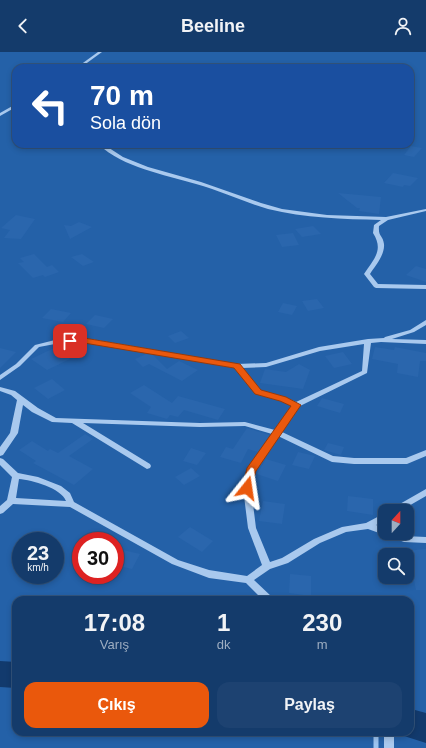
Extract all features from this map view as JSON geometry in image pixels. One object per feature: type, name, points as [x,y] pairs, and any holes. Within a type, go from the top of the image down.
[{"type":"street","points":[[84,64],[100,52]]},
{"type":"street","points":[[0,115],[12,108]]},
{"type":"street","points":[[106,148],[117,156],[132,162],[220,189],[268,207],[322,216],[386,219],[426,210]]},
{"type":"street","points":[[386,219],[377,226],[376,233],[382,240],[382,252],[367,274],[376,286],[426,287]]},
{"type":"street","points":[[381,340],[412,331],[426,322]]},
{"type":"street","points":[[0,378],[18,365],[37,346],[55,342],[84,340],[237,366],[266,365],[319,349],[368,341],[381,340],[426,342]]},
{"type":"street","points":[[267,566],[252,528],[247,488],[251,471],[296,405],[365,372],[368,341]]},
{"type":"street","points":[[237,366],[258,392],[283,399],[296,405]]},
{"type":"street","points":[[0,389],[13,393],[35,410],[55,420],[200,425],[245,424],[278,433],[332,459],[354,461],[407,461],[426,453]]},
{"type":"street","points":[[0,452],[14,433],[21,399]]},
{"type":"street","points":[[74,421],[146,466]]},
{"type":"street","points":[[0,461],[16,476]]},
{"type":"street","points":[[16,476],[23,475],[44,482],[67,494],[71,504]]},
{"type":"street","points":[[0,511],[12,501],[16,476]]},
{"type":"street","points":[[406,504],[426,492]]},
{"type":"street","points":[[12,501],[71,504],[175,562],[209,574],[248,580],[265,596]]},
{"type":"street","points":[[248,580],[267,566],[285,561],[317,541],[345,529],[368,526],[378,520]]},
{"type":"street","points":[[368,526],[378,530]]},
{"type":"street","points":[[414,539],[426,540]]},
{"type":"street","points":[[389,736],[389,748]]},
{"type":"shaded area","points":[[0,52],[426,52],[426,748],[0,748]]},
{"type":"building","points":[[414,147],[422,148],[414,157],[404,155],[409,148],[414,148]]},
{"type":"building","points":[[393,173],[418,178],[410,186],[404,185],[403,187],[384,183]]},
{"type":"building","points":[[338,193],[381,197],[379,214],[359,211],[360,208],[357,208]]},
{"type":"building","points":[[16,215],[35,219],[21,239],[4,238],[10,230],[1,228]]},
{"type":"building","points":[[79,222],[92,227],[70,239],[64,225],[71,226]]},
{"type":"building","points":[[313,226],[321,234],[302,237],[295,229]]},
{"type":"building","points":[[293,233],[299,245],[282,247],[276,235]]},
{"type":"building","points":[[34,254],[47,267],[52,265],[59,272],[45,277],[43,275],[33,278],[18,263],[24,262],[20,258]]},
{"type":"building","points":[[82,254],[94,262],[83,266],[71,257]]},
{"type":"building","points":[[416,266],[426,269],[426,282],[406,275]]},
{"type":"building","points":[[317,299],[324,308],[308,311],[302,301]]},
{"type":"building","points":[[283,303],[297,306],[292,315],[278,312]]},
{"type":"building","points":[[51,309],[71,313],[63,322],[42,318]]},
{"type":"building","points":[[95,315],[113,319],[104,328],[86,324]]},
{"type":"building","points":[[181,331],[189,338],[175,343],[168,336]]},
{"type":"building","points":[[375,347],[394,350],[395,347],[426,353],[426,361],[420,361],[418,377],[397,373],[398,364],[372,359]]},
{"type":"building","points":[[0,348],[16,352],[0,368]]},
{"type":"building","points":[[54,348],[70,359],[47,370],[31,359]]},
{"type":"building","points":[[343,352],[352,364],[334,368],[325,356]]},
{"type":"building","points":[[146,354],[153,355],[167,369],[179,361],[198,370],[182,381],[149,364],[143,367],[135,359]]},
{"type":"building","points":[[299,364],[310,370],[303,389],[260,383],[265,369],[286,372]]},
{"type":"building","points":[[52,379],[65,390],[48,399],[34,388]]},
{"type":"building","points":[[144,385],[172,403],[178,396],[225,409],[218,420],[184,410],[178,417],[170,415],[167,419],[147,413],[151,407],[130,393]]},
{"type":"building","points":[[322,398],[344,404],[340,413],[317,406]]},
{"type":"building","points":[[247,428],[270,435],[258,452],[248,449],[241,463],[220,457],[226,447],[233,449]]},
{"type":"building","points":[[85,434],[93,439],[69,456],[93,469],[74,485],[33,463],[36,461],[19,450],[32,441],[48,451],[50,449],[58,453]]},
{"type":"building","points":[[328,443],[344,447],[341,455],[324,450]]},
{"type":"building","points":[[191,448],[206,453],[197,465],[183,461]]},
{"type":"building","points":[[298,452],[315,456],[309,469],[292,465]]},
{"type":"building","points":[[266,459],[286,465],[278,481],[257,474]]},
{"type":"building","points":[[191,468],[200,476],[184,485],[175,477]]},
{"type":"building","points":[[348,496],[373,499],[373,515],[347,511]]},
{"type":"building","points":[[263,501],[285,504],[282,524],[259,521]]},
{"type":"building","points":[[190,527],[213,541],[202,552],[178,537]]},
{"type":"building","points":[[426,549],[426,590],[416,590],[414,580],[414,550]]},
{"type":"building","points":[[124,550],[140,554],[132,569],[124,567]]},
{"type":"building","points":[[290,574],[311,576],[311,596],[289,593]]},
{"type":"waterway","points":[[0,674],[12,675]]},
{"type":"waterway","points":[[415,725],[426,728]]},
{"type":"waterway","points":[[376,736],[376,748]]},
{"type":"route","points":[[70,341],[84,340],[237,366],[258,392],[283,399],[296,405],[251,471],[247,488]]}]
